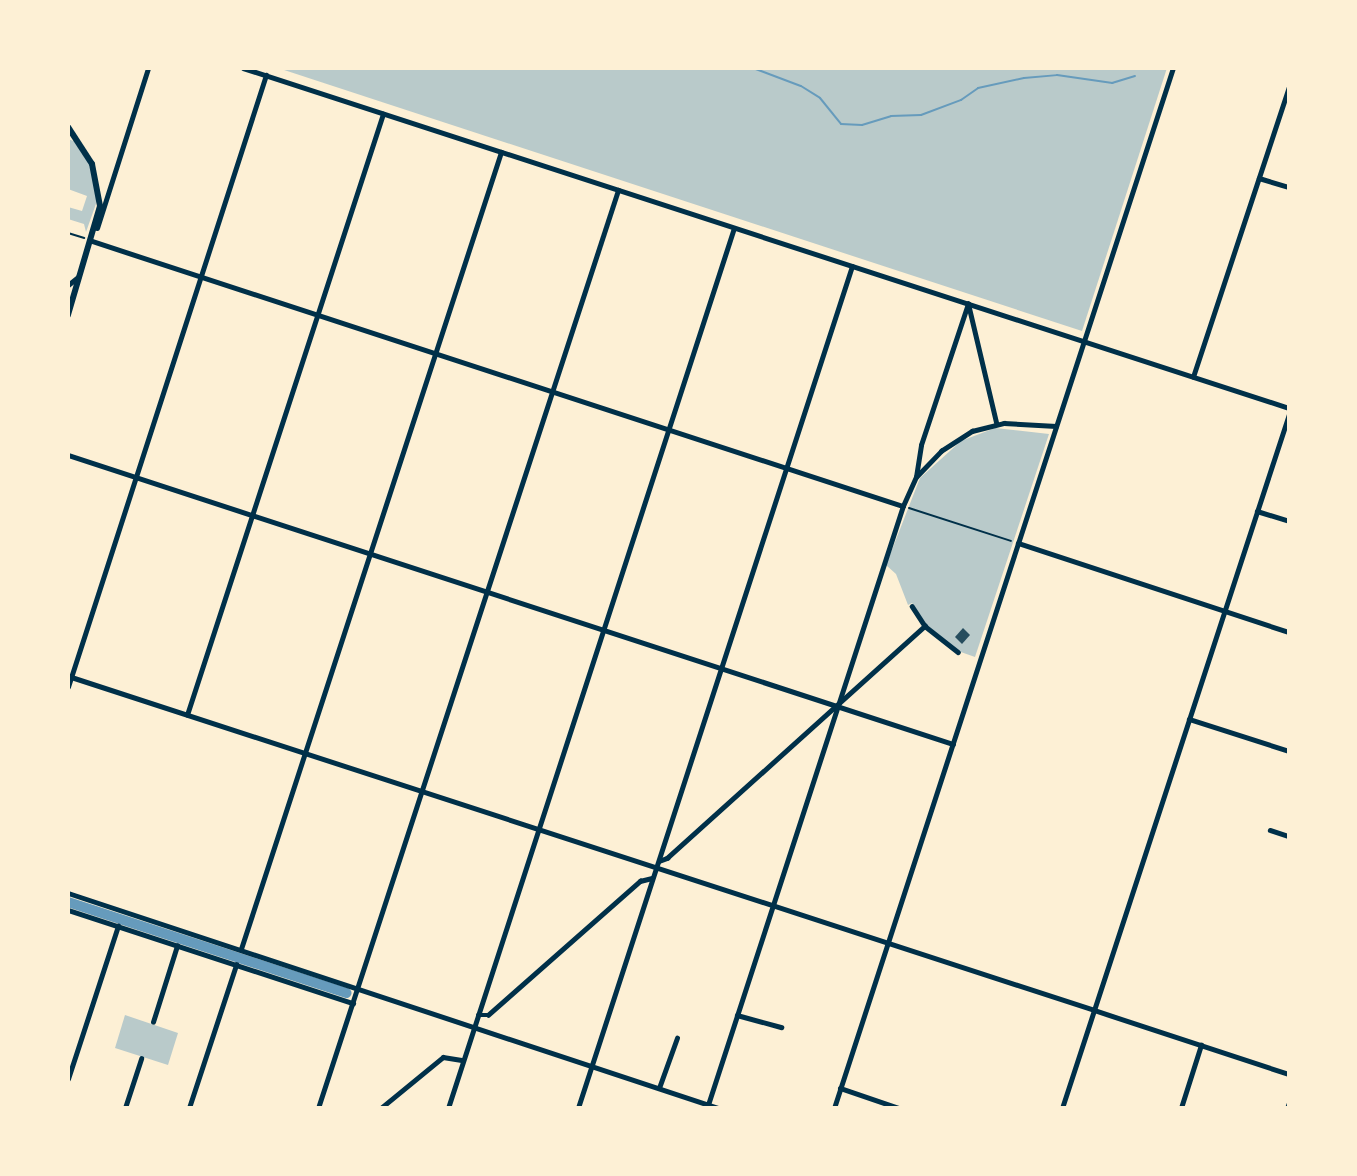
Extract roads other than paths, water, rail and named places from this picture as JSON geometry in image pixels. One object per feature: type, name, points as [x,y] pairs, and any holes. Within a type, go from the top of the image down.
[{"type":"main road","points":[[68,315],[148,68]]},
{"type":"main road","points":[[243,68],[1289,408]]},
{"type":"main road","points":[[834,1108],[953,744],[1014,542],[1056,426],[1173,68]]},
{"type":"main road","points":[[68,127],[84,148],[97,182],[100,206],[92,241]]},
{"type":"main road","points":[[318,1108],[618,190]]},
{"type":"main road","points":[[448,1108],[734,228]]},
{"type":"main road","points":[[68,285],[82,274]]},
{"type":"main road","points":[[1062,1108],[1289,414]]},
{"type":"main road","points":[[69,676],[538,830],[657,865],[773,906],[1094,1010]]},
{"type":"main road","points":[[68,893],[718,1108]]},
{"type":"street","points":[[68,687],[69,676],[266,75]]},
{"type":"street","points":[[1193,377],[1289,87]]},
{"type":"street","points":[[187,715],[383,114]]},
{"type":"street","points":[[241,949],[501,152]]},
{"type":"street","points":[[1259,178],[1289,187]]},
{"type":"street","points":[[92,241],[903,506]]},
{"type":"street","points":[[578,1108],[852,266]]},
{"type":"street","points":[[968,304],[997,424]]},
{"type":"street","points":[[708,1106],[903,506],[916,477],[921,444],[968,304]]},
{"type":"street","points":[[916,477],[951,443],[997,424],[1056,426]]},
{"type":"street","points":[[68,455],[953,744]]},
{"type":"street","points":[[1257,511],[1289,521]]},
{"type":"street","points":[[1014,542],[1289,632]]},
{"type":"street","points":[[912,606],[925,626],[958,652]]},
{"type":"street","points":[[657,865],[925,626]]},
{"type":"street","points":[[1189,719],[1289,751]]},
{"type":"street","points":[[1270,830],[1289,836]]},
{"type":"street","points":[[478,1015],[488,1015],[640,881],[653,878]]},
{"type":"street","points":[[68,910],[353,1003]]},
{"type":"street","points":[[68,1079],[118,926]]},
{"type":"street","points":[[153,1022],[177,946]]},
{"type":"street","points":[[189,1108],[236,965]]},
{"type":"street","points":[[1094,1010],[1289,1074]]},
{"type":"street","points":[[737,1015],[781,1027]]},
{"type":"street","points":[[659,1088],[677,1038]]},
{"type":"street","points":[[1181,1108],[1201,1045]]},
{"type":"street","points":[[382,1108],[443,1057],[463,1060]]},
{"type":"street","points":[[125,1108],[141,1059]]},
{"type":"street","points":[[840,1088],[899,1108]]},
{"type":"waterway","points":[[753,68],[801,86],[820,98],[841,124],[862,125],[891,116],[921,115],[961,100],[978,88],[1024,78],[1057,75],[1112,83],[1135,76]]},
{"type":"waterway","points":[[68,902],[347,993]]}]
